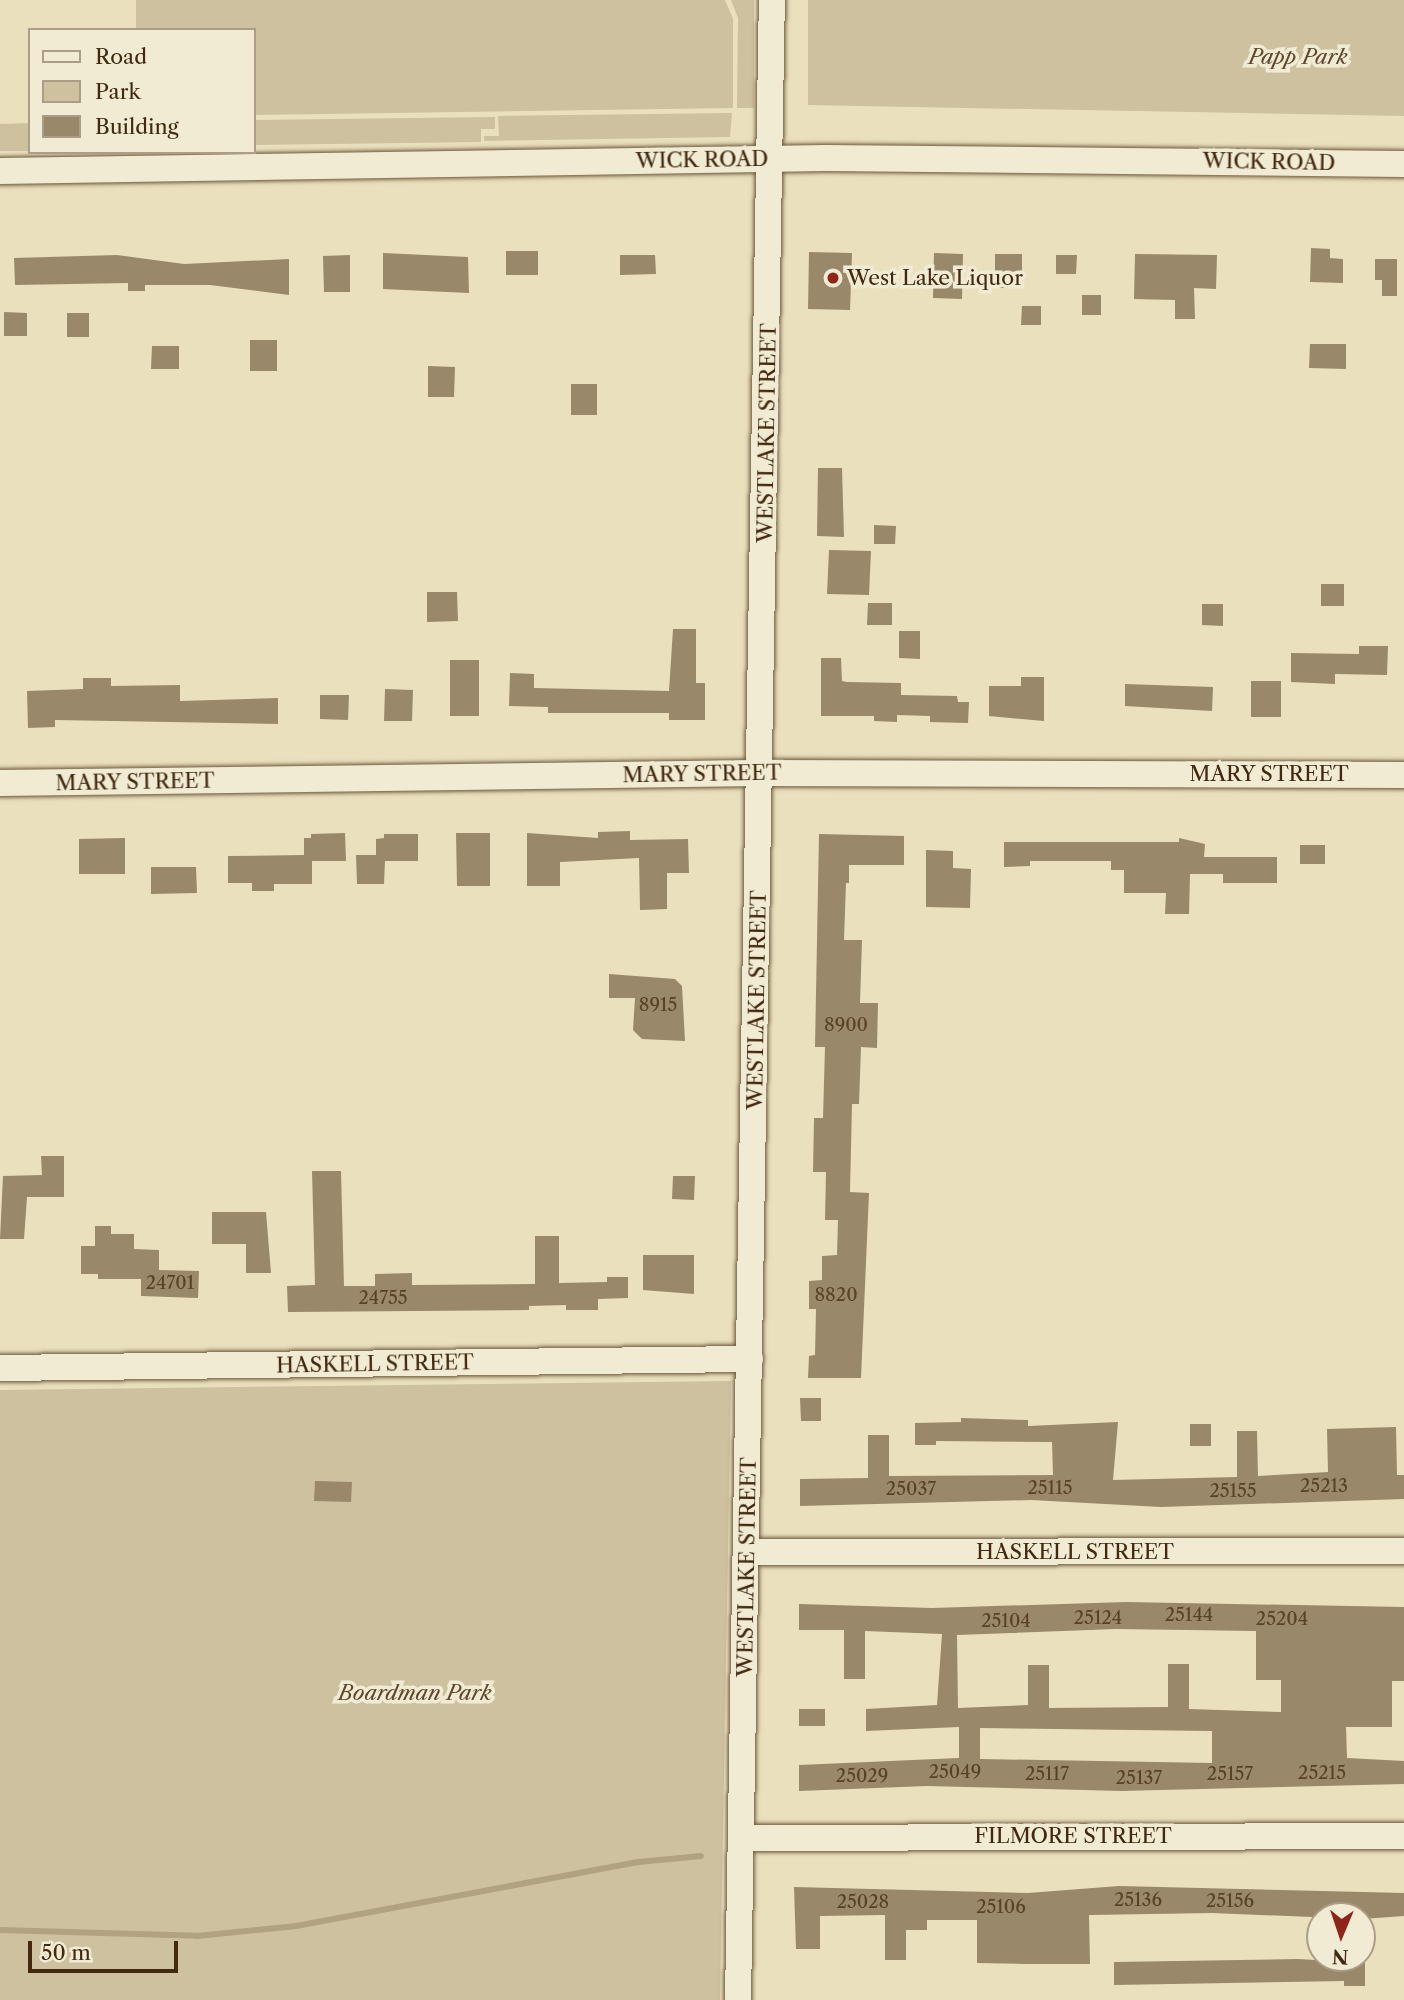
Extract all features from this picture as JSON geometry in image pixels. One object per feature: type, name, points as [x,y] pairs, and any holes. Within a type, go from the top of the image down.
[{"type":"street","name":"WESTLAKE STREET","points":[[738,2000],[772,159],[772,0]]},
{"type":"street","name":"WICK ROAD","points":[[0,171],[772,159],[1404,164]]},
{"type":"street","name":"MARY STREET","points":[[0,783],[761,773],[1404,775]]},
{"type":"street","name":"HASKELL STREET","points":[[0,1368],[750,1359]]},
{"type":"street","name":"HASKELL STREET","points":[[747,1552],[1404,1551]]},
{"type":"street","name":"FILMORE STREET","points":[[742,1838],[1404,1836]]},
{"type":"green space","points":[[136,0],[725,0],[733,19],[733,108],[256,115],[256,28],[136,28]]},
{"type":"green space","points":[[731,0],[754,0],[754,108],[737,108],[738,18]]},
{"type":"green space","name":"Papp Park","points":[[808,0],[1404,0],[1404,116],[808,105]]},
{"type":"green space","points":[[732,113],[730,137],[484,141],[484,136],[499,136],[498,116]]},
{"type":"green space","points":[[495,117],[495,129],[481,129],[481,142],[256,145],[256,120]]},
{"type":"green space","points":[[28,123],[28,151],[0,151],[0,124]]},
{"type":"green space","name":"Boardman Park","points":[[731,1381],[720,2000],[0,2000],[0,1390]]},
{"type":"building","points":[[1311,248],[1330,249],[1330,258],[1343,259],[1343,283],[1310,282]]},
{"type":"building","points":[[506,251],[538,251],[538,275],[506,275]]},
{"type":"building","points":[[809,252],[852,253],[850,310],[808,309]]},
{"type":"building","points":[[383,253],[468,257],[469,293],[383,289]]},
{"type":"building","points":[[934,253],[963,254],[962,299],[933,298]]},
{"type":"building","points":[[995,254],[1022,254],[1022,288],[995,288]]},
{"type":"building","points":[[1135,254],[1217,255],[1216,289],[1194,288],[1195,319],[1175,319],[1175,300],[1134,299]]},
{"type":"building","points":[[117,255],[184,264],[289,259],[289,295],[210,285],[145,285],[145,291],[128,291],[128,283],[15,285],[14,258]]},
{"type":"building","points":[[350,255],[350,292],[324,292],[323,256]]},
{"type":"building","points":[[620,255],[655,255],[656,274],[620,275]]},
{"type":"building","points":[[1056,255],[1077,255],[1076,274],[1056,274]]},
{"type":"building","points":[[1375,259],[1397,259],[1397,296],[1382,296],[1382,280],[1375,280]]},
{"type":"building","points":[[1082,295],[1101,295],[1101,315],[1082,315]]},
{"type":"building","points":[[1022,306],[1041,306],[1041,325],[1021,325]]},
{"type":"building","points":[[4,312],[27,313],[27,336],[4,336]]},
{"type":"building","points":[[67,313],[89,313],[89,337],[67,337]]},
{"type":"building","points":[[250,340],[277,340],[277,371],[250,371]]},
{"type":"building","points":[[1310,344],[1346,344],[1346,369],[1309,368]]},
{"type":"building","points":[[152,346],[179,346],[179,369],[151,369]]},
{"type":"building","points":[[428,366],[455,367],[454,397],[428,397]]},
{"type":"building","points":[[571,384],[597,384],[597,415],[571,415]]},
{"type":"building","points":[[818,468],[842,468],[844,537],[817,536]]},
{"type":"building","points":[[874,525],[896,526],[895,544],[874,544]]},
{"type":"building","points":[[829,550],[871,551],[869,595],[827,594]]},
{"type":"building","points":[[1321,584],[1344,584],[1344,606],[1321,606]]},
{"type":"building","points":[[427,592],[457,592],[458,621],[427,622]]},
{"type":"building","points":[[868,603],[892,603],[892,625],[867,625]]},
{"type":"building","points":[[1202,604],[1223,604],[1223,626],[1202,625]]},
{"type":"building","points":[[673,629],[696,629],[696,683],[705,683],[705,720],[669,720],[669,713],[548,713],[548,707],[509,706],[510,673],[534,674],[534,688],[669,691]]},
{"type":"building","points":[[899,631],[920,631],[920,659],[899,658]]},
{"type":"building","points":[[1359,646],[1388,646],[1387,675],[1335,674],[1335,684],[1291,682],[1291,653],[1359,654]]},
{"type":"building","points":[[821,658],[841,658],[842,681],[901,683],[901,695],[957,696],[958,702],[969,702],[968,723],[930,722],[930,716],[897,715],[897,722],[874,721],[874,716],[821,716]]},
{"type":"building","points":[[450,660],[479,660],[479,716],[450,716]]},
{"type":"building","points":[[1021,677],[1044,677],[1044,721],[989,716],[989,686],[1021,686]]},
{"type":"building","points":[[83,678],[111,678],[111,686],[180,685],[180,701],[278,698],[278,724],[55,720],[55,727],[28,728],[27,691],[83,689]]},
{"type":"building","points":[[1251,681],[1281,681],[1281,717],[1251,717]]},
{"type":"building","points":[[1125,684],[1213,687],[1212,711],[1125,706]]},
{"type":"building","points":[[385,689],[413,690],[412,721],[384,721]]},
{"type":"building","points":[[320,695],[349,695],[348,720],[320,719]]},
{"type":"building","points":[[630,831],[630,840],[688,839],[689,873],[667,873],[667,909],[640,910],[639,858],[560,862],[560,886],[527,886],[527,833],[598,838],[598,832]]},
{"type":"building","points":[[345,833],[346,861],[312,861],[312,884],[274,884],[274,891],[252,891],[252,883],[228,883],[228,856],[304,855],[304,838],[311,838],[311,834]]},
{"type":"building","points":[[456,833],[490,833],[490,886],[457,886]]},
{"type":"building","points":[[384,834],[418,834],[418,861],[385,861],[384,884],[357,884],[356,855],[376,855],[376,839],[384,838]]},
{"type":"building","points":[[819,834],[904,836],[904,865],[849,865],[849,883],[846,883],[844,940],[862,940],[860,1003],[878,1003],[877,1048],[861,1047],[859,1104],[852,1104],[850,1192],[869,1193],[861,1378],[808,1378],[809,1356],[815,1355],[816,1309],[809,1309],[809,1281],[822,1280],[822,1256],[837,1255],[838,1220],[825,1220],[826,1172],[813,1172],[814,1118],[823,1118],[825,1047],[815,1047]]},
{"type":"building","points":[[125,838],[125,874],[79,874],[79,839]]},
{"type":"building","points":[[1179,838],[1205,844],[1204,857],[1277,857],[1277,883],[1223,883],[1223,874],[1190,874],[1189,914],[1165,914],[1166,893],[1124,893],[1124,870],[1111,870],[1111,861],[1030,861],[1030,866],[1004,867],[1004,842],[1179,842]]},
{"type":"building","points":[[1300,845],[1325,845],[1325,864],[1300,864]]},
{"type":"building","points":[[926,850],[953,851],[953,868],[971,869],[970,908],[926,907]]},
{"type":"building","points":[[151,867],[196,867],[197,893],[151,894]]},
{"type":"building","points":[[609,974],[675,979],[682,986],[685,1041],[642,1039],[633,1030],[635,998],[609,998]]},
{"type":"building","points":[[41,1156],[64,1156],[64,1197],[27,1197],[24,1239],[0,1239],[3,1176],[42,1175]]},
{"type":"building","points":[[312,1171],[341,1171],[344,1286],[375,1286],[375,1274],[412,1273],[412,1285],[535,1284],[535,1236],[559,1236],[559,1283],[607,1282],[607,1277],[628,1277],[628,1298],[598,1299],[598,1310],[566,1310],[566,1305],[529,1306],[529,1310],[288,1312],[287,1286],[315,1285]]},
{"type":"building","points":[[673,1176],[695,1176],[694,1200],[672,1199]]},
{"type":"building","points":[[212,1212],[266,1212],[271,1273],[246,1273],[246,1244],[212,1244]]},
{"type":"building","points":[[95,1226],[111,1226],[111,1234],[134,1234],[134,1249],[159,1250],[159,1270],[199,1271],[198,1298],[141,1296],[141,1279],[98,1279],[98,1274],[81,1274],[81,1246],[95,1246]]},
{"type":"building","points":[[643,1255],[694,1255],[694,1294],[643,1290]]},
{"type":"building","points":[[800,1398],[821,1398],[821,1421],[801,1421]]},
{"type":"building","points":[[961,1418],[1028,1420],[1028,1426],[1118,1422],[1113,1480],[1237,1477],[1237,1431],[1257,1431],[1258,1476],[1328,1472],[1327,1429],[1396,1427],[1397,1475],[1404,1475],[1404,1499],[1161,1507],[1031,1500],[800,1506],[800,1479],[868,1478],[868,1435],[889,1435],[889,1476],[1053,1475],[1052,1442],[936,1441],[936,1445],[915,1445],[915,1423],[961,1422]]},
{"type":"building","points":[[1190,1424],[1211,1424],[1211,1446],[1190,1446]]},
{"type":"building","points":[[315,1481],[352,1482],[351,1502],[314,1501]]},
{"type":"building","points":[[1126,1602],[1404,1607],[1404,1681],[1392,1681],[1392,1727],[1346,1727],[1347,1758],[1404,1761],[1404,1784],[1121,1791],[927,1786],[799,1791],[799,1765],[959,1758],[959,1727],[866,1731],[866,1709],[937,1705],[942,1634],[865,1631],[865,1679],[844,1679],[844,1630],[799,1630],[799,1604],[932,1608]],"holes":[[[1116,1629],[1256,1631],[1256,1680],[1281,1680],[1281,1712],[1189,1709],[1189,1664],[1168,1664],[1168,1707],[1049,1708],[1049,1665],[1028,1665],[1028,1705],[958,1708],[957,1635]],[[980,1728],[1212,1731],[1212,1763],[980,1759]]]},
{"type":"building","points":[[799,1709],[825,1709],[825,1726],[799,1726]]},
{"type":"building","points":[[1119,1886],[1404,1893],[1404,1916],[1376,1918],[1376,1902],[1306,1902],[1306,1917],[1212,1913],[1089,1915],[1090,1964],[1025,1964],[977,1963],[977,1920],[927,1920],[927,1930],[906,1930],[906,1960],[885,1960],[885,1915],[820,1916],[820,1949],[796,1949],[794,1887],[1028,1893]]},
{"type":"building","points":[[1306,1959],[1306,1972],[1365,1972],[1365,1986],[1344,1986],[1344,1981],[1114,1985],[1114,1962]]},
{"type":"waterway","points":[[0,1930],[197,1936],[296,1926],[639,1862],[701,1856]]},
{"type":"place","name":"West Lake Liquor","points":[[833,278]]}]
